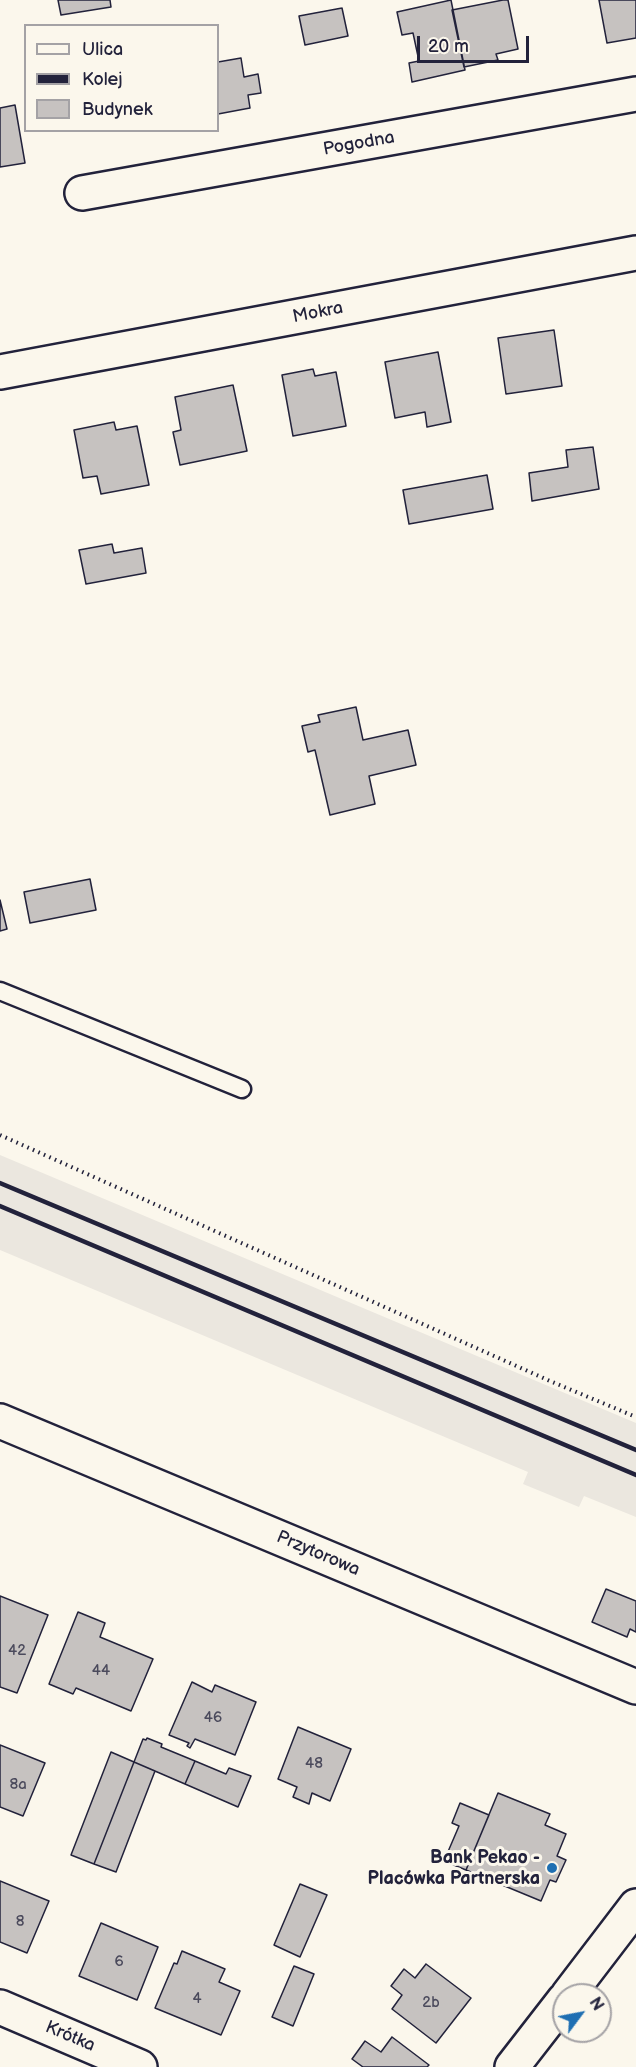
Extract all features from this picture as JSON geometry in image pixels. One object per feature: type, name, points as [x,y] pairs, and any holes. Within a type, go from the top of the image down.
[{"type":"street","name":"Pogodna","points":[[82,193],[636,94]]},
{"type":"street","name":"Mokra","points":[[0,372],[636,254]]},
{"type":"street","name":"Przytorowa","points":[[0,1421],[636,1688]]},
{"type":"street","points":[[577,1983],[636,1906]]},
{"type":"street","name":"Krótka","points":[[0,2007],[140,2067]]},
{"type":"street","points":[[512,2067],[552,2015]]},
{"type":"lane","points":[[0,992],[242,1089]]},
{"type":"path","points":[[0,1135],[550,1381],[636,1417]]},
{"type":"shaded area","points":[[0,1155],[636,1423],[636,1517],[584,1496],[579,1507],[523,1484],[528,1472],[0,1250]]},
{"type":"building","points":[[58,0],[110,0],[111,7],[61,15]]},
{"type":"building","points":[[451,0],[465,70],[412,82],[409,63],[419,61],[413,33],[402,35],[397,12]]},
{"type":"building","points":[[508,0],[518,49],[496,54],[498,60],[464,67],[452,10]]},
{"type":"building","points":[[599,0],[636,0],[636,38],[607,43]]},
{"type":"building","points":[[342,8],[348,36],[305,45],[299,16]]},
{"type":"building","points":[[241,58],[244,77],[258,74],[261,93],[248,95],[250,108],[219,114],[219,62]]},
{"type":"building","points":[[15,105],[25,163],[0,167],[0,108]]},
{"type":"building","points":[[554,330],[562,386],[506,394],[498,338]]},
{"type":"building","points":[[438,352],[451,422],[427,427],[425,412],[395,418],[385,362]]},
{"type":"building","points":[[313,369],[315,376],[336,372],[346,426],[293,436],[282,375]]},
{"type":"building","points":[[233,385],[247,451],[180,465],[173,432],[181,430],[175,397]]},
{"type":"building","points":[[114,422],[116,430],[137,426],[149,485],[101,494],[97,476],[83,478],[74,430]]},
{"type":"building","points":[[593,447],[599,489],[532,501],[529,473],[568,467],[566,450]]},
{"type":"building","points":[[487,475],[493,509],[409,524],[403,490]]},
{"type":"building","points":[[112,544],[114,553],[142,548],[146,573],[86,584],[79,550]]},
{"type":"building","points":[[356,707],[363,740],[408,730],[416,765],[369,776],[375,804],[330,815],[315,750],[308,752],[302,726],[320,722],[318,715]]},
{"type":"building","points":[[90,879],[96,910],[30,923],[24,892]]},
{"type":"building","points":[[0,900],[7,929],[0,931]]},
{"type":"building","points":[[606,1589],[636,1601],[636,1632],[630,1629],[627,1637],[592,1622]]},
{"type":"building","points":[[0,1596],[48,1615],[17,1693],[0,1687]]},
{"type":"building","points":[[78,1612],[105,1623],[100,1637],[153,1659],[131,1711],[76,1688],[73,1694],[49,1684]]},
{"type":"building","points":[[192,1682],[212,1692],[215,1685],[256,1702],[235,1755],[195,1739],[190,1748],[187,1746],[189,1743],[169,1735]]},
{"type":"building","points":[[298,1727],[351,1749],[330,1801],[312,1793],[309,1804],[293,1797],[297,1787],[278,1779]]},
{"type":"building","points":[[147,1738],[162,1744],[161,1747],[195,1761],[185,1784],[134,1762],[143,1739]]},
{"type":"building","points":[[0,1745],[45,1763],[23,1816],[0,1807]]},
{"type":"building","points":[[111,1752],[134,1762],[94,1864],[71,1855]]},
{"type":"building","points":[[195,1761],[226,1774],[229,1768],[251,1776],[238,1807],[185,1784]]},
{"type":"building","points":[[134,1762],[155,1771],[116,1872],[94,1864]]},
{"type":"building","points":[[498,1793],[550,1814],[545,1825],[566,1834],[557,1856],[566,1860],[556,1882],[550,1880],[541,1901],[466,1870]]},
{"type":"building","points":[[460,1803],[489,1815],[466,1870],[444,1861],[459,1826],[452,1823]]},
{"type":"building","points":[[0,1881],[49,1901],[27,1953],[0,1942]]},
{"type":"building","points":[[300,1884],[327,1895],[300,1957],[274,1945]]},
{"type":"building","points":[[101,1923],[158,1947],[137,2000],[79,1976]]},
{"type":"building","points":[[182,1951],[225,1969],[219,1982],[240,1991],[221,2035],[155,2008],[174,1963],[177,1964]]},
{"type":"building","points":[[426,1964],[471,1998],[436,2043],[392,2009],[402,1995],[391,1986],[404,1969],[415,1978]]},
{"type":"building","points":[[294,1966],[314,1974],[293,2026],[272,2017]]},
{"type":"building","points":[[392,2037],[429,2065],[427,2067],[363,2067],[352,2059],[365,2041],[381,2052]]},
{"type":"railway","points":[[0,1183],[636,1450]]},
{"type":"railway","points":[[0,1206],[636,1475]]},
{"type":"place","name":"Bank Pekao - Placówka Partnerska","points":[[552,1868]]}]
